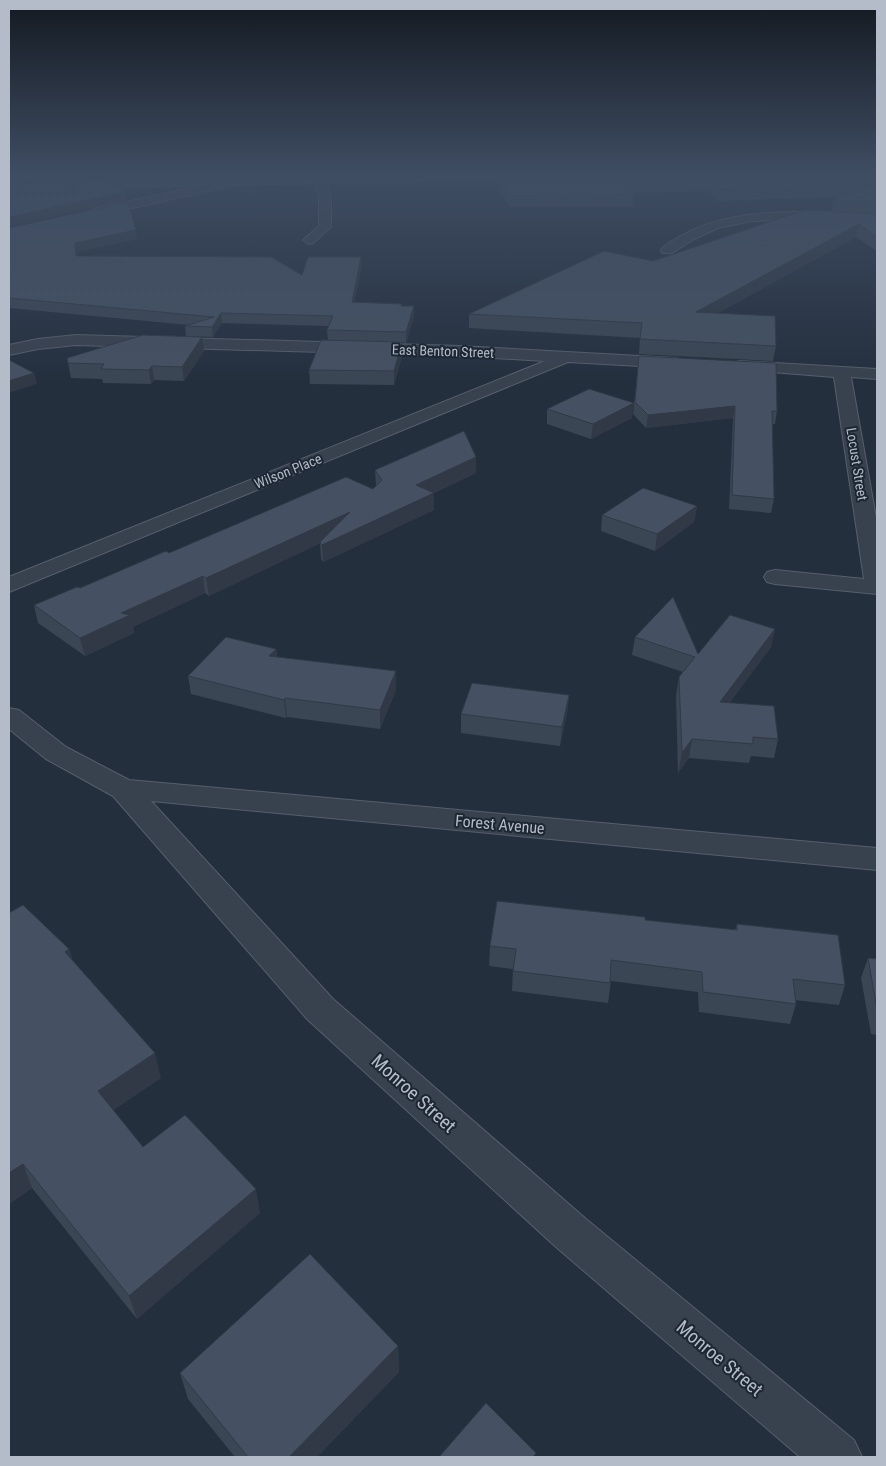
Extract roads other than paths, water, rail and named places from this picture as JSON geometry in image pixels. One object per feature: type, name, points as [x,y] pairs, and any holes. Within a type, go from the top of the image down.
[{"type":"street","points":[[667,250],[679,242]]},
{"type":"street","name":"East Benton Street","points":[[9,350],[38,344],[76,340],[450,351],[690,364]]},
{"type":"street","name":"Wilson Place","points":[[9,585],[567,357]]},
{"type":"street","points":[[720,365],[877,374]]},
{"type":"street","name":"Locust Street","points":[[842,372],[877,586]]},
{"type":"street","points":[[775,577],[877,586]]},
{"type":"street","name":"Monroe Street","points":[[9,716],[56,753],[123,789],[320,1009],[571,1232],[837,1457]]},
{"type":"street","name":"Forest Avenue","points":[[123,789],[877,859]]}]
